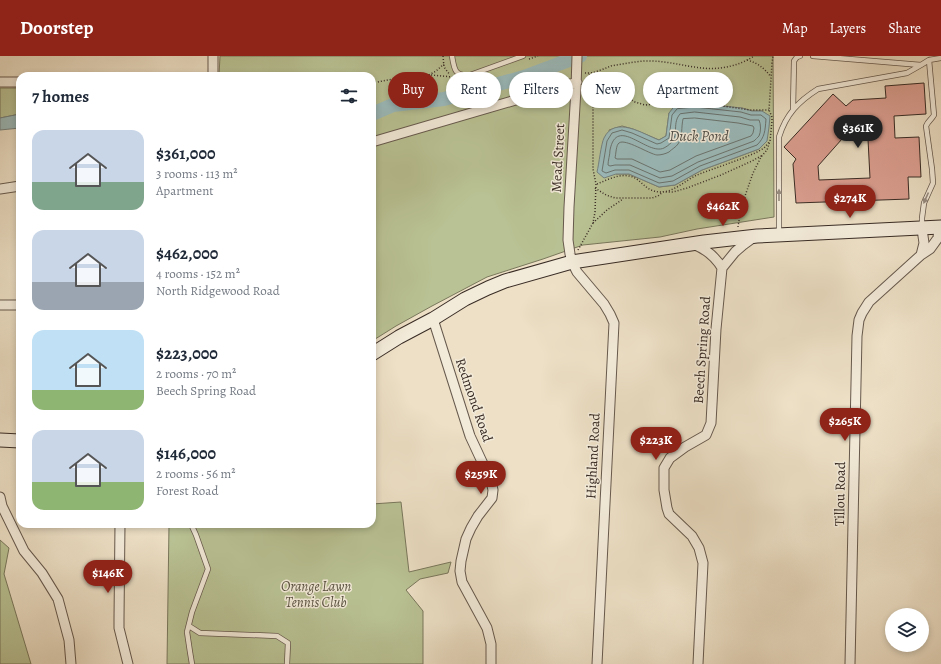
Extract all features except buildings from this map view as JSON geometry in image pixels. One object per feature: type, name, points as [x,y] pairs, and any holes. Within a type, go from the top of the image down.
[{"type":"street","points":[[213,56],[213,72]]},
{"type":"street","name":"Mead Street","points":[[572,262],[568,240],[576,82],[579,64]]},
{"type":"street","points":[[0,82],[16,82]]},
{"type":"street","points":[[376,141],[576,82]]},
{"type":"street","points":[[0,189],[16,187]]},
{"type":"street","points":[[376,351],[465,299],[488,288],[505,281],[572,262],[757,236],[940,227]]},
{"type":"street","name":"Tillou Road","points":[[850,664],[859,320],[869,302],[921,255],[930,249],[938,238],[940,227]]},
{"type":"street","points":[[921,255],[924,243],[922,229]]},
{"type":"street","points":[[692,244],[707,250],[714,256],[722,268],[735,252],[757,236]]},
{"type":"street","name":"Highland Road","points":[[572,262],[577,272],[604,304],[614,323],[597,664]]},
{"type":"street","name":"Beech Spring Road","points":[[698,664],[703,563],[699,548],[692,536],[670,514],[667,508],[664,490],[664,468],[670,458],[706,435],[711,423],[716,329],[722,268]]},
{"type":"street","points":[[0,305],[16,305]]},
{"type":"street","name":"Redmond Road","points":[[433,319],[470,436],[488,472],[493,486],[492,498],[475,521],[466,539],[460,571],[462,582],[487,628],[491,644],[491,664]]},
{"type":"street","points":[[0,440],[16,441]]},
{"type":"street","points":[[0,497],[2,506],[24,551],[42,573],[58,599],[69,640],[71,664]]},
{"type":"street","points":[[120,528],[118,618],[128,664]]},
{"type":"lane","points":[[452,56],[454,68],[457,72],[465,76],[523,56]]},
{"type":"lane","points":[[793,109],[794,61],[800,56]]},
{"type":"lane","points":[[813,56],[921,65]]},
{"type":"lane","points":[[779,234],[779,137],[787,118],[793,109],[806,96],[818,89],[907,73],[929,60],[941,58]]},
{"type":"lane","points":[[922,229],[924,203],[933,183],[926,126],[934,114],[929,60]]},
{"type":"lane","points":[[192,664],[187,632],[192,612],[208,569],[193,528]]},
{"type":"lane","points":[[189,626],[200,633],[277,636],[288,643],[287,664]]},
{"type":"path","points":[[442,56],[448,72]]},
{"type":"path","points":[[592,72],[611,66],[646,61],[702,68],[722,68],[747,60],[754,56]]},
{"type":"path","points":[[738,227],[745,196],[755,168],[767,150],[770,141],[772,117],[769,110],[774,56]]},
{"type":"path","points":[[747,60],[762,66],[772,78]]},
{"type":"path","points":[[434,72],[444,64]]},
{"type":"path","points":[[579,64],[588,72]]},
{"type":"path","points":[[635,102],[645,105],[680,103],[723,106],[750,110],[769,110]]},
{"type":"path","points":[[593,108],[593,169],[596,184],[593,223]]},
{"type":"path","points":[[595,188],[606,195],[615,198],[652,198],[696,176],[758,152],[770,141]]},
{"type":"path","points":[[596,184],[615,177],[628,176],[634,177],[652,191],[673,192],[728,172],[763,155]]},
{"type":"path","points":[[572,262],[593,223],[607,210],[624,198]]},
{"type":"green space","points":[[220,56],[773,56],[774,217],[697,229],[660,237],[583,245],[487,277],[432,306],[376,338],[376,72],[219,72]],"holes":[[[742,108],[752,111],[762,111],[759,149],[702,170],[675,185],[659,187],[629,174],[616,174],[609,130],[622,126],[659,140],[666,136],[669,113]]]},
{"type":"green space","points":[[0,88],[16,88],[16,115],[0,118]]},
{"type":"green space","name":"Orange Lawn Tennis Club","points":[[401,502],[409,572],[451,562],[448,573],[420,579],[406,590],[423,611],[423,664],[167,664],[169,528],[376,528],[376,504]]},
{"type":"green space","points":[[0,540],[9,548],[4,574],[31,664],[0,664]]},
{"type":"water","name":"Duck Pond","points":[[733,107],[752,111],[762,111],[770,116],[767,141],[759,149],[702,170],[675,185],[659,187],[629,174],[616,174],[604,178],[597,172],[603,141],[609,131],[622,127],[630,128],[659,140],[666,136],[669,113],[673,108]]},
{"type":"water","points":[[16,115],[16,128],[0,130],[0,118]]},
{"type":"waterway","points":[[376,112],[393,105],[444,99],[524,77],[580,56]]}]
